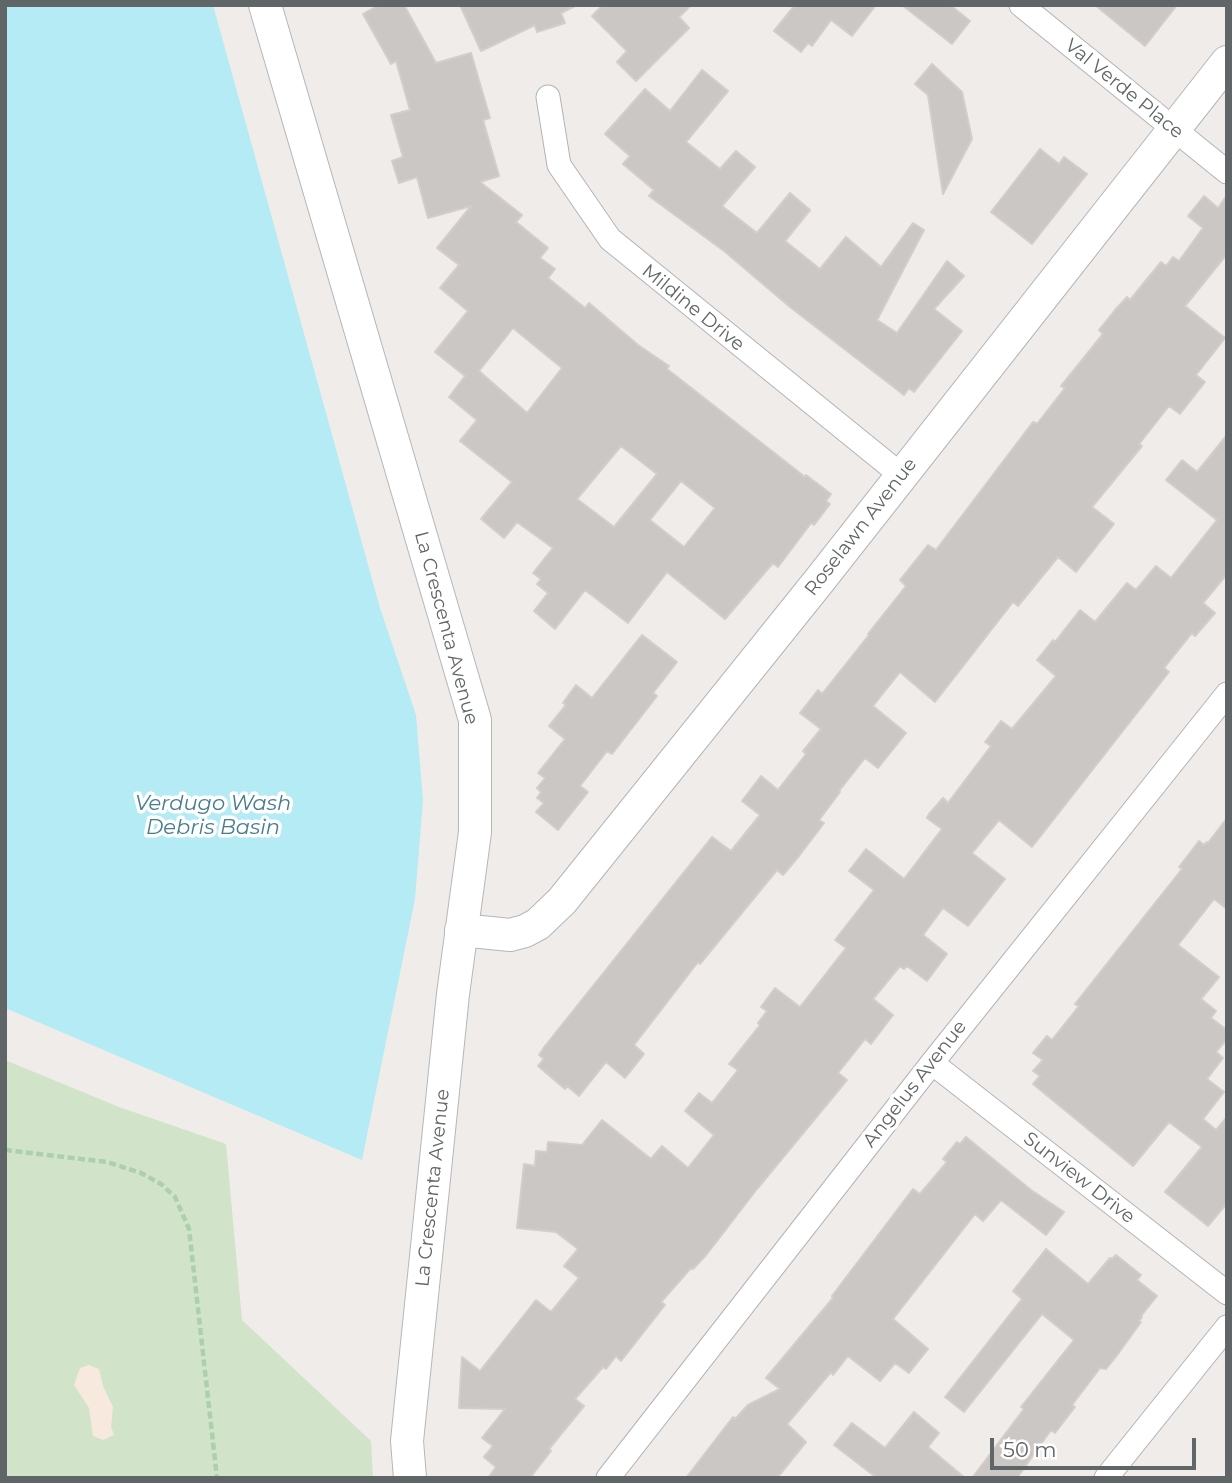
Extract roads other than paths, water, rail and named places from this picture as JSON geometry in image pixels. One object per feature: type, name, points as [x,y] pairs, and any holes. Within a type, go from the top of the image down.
[{"type":"main road","name":"La Crescenta Avenue","points":[[265,5],[475,720],[475,832],[453,994],[407,1441],[410,1478]]},
{"type":"main road","name":"Roselawn Avenue","points":[[461,930],[510,935],[525,931],[538,924],[562,901],[819,581],[1227,62]]},
{"type":"street","name":"Val Verde Place","points":[[1021,5],[1227,172]]},
{"type":"street","name":"Mildine Drive","points":[[548,97],[559,165],[610,239],[901,475]]},
{"type":"street","name":"Angelus Avenue","points":[[608,1478],[932,1063],[1227,694]]},
{"type":"street","name":"Sunview Drive","points":[[932,1063],[1227,1293]]},
{"type":"street","points":[[1106,1478],[1227,1327]]},
{"type":"water","name":"Verdugo Wash Debris Basin","points":[[5,5],[213,5],[380,608],[416,715],[423,800],[415,899],[362,1160],[5,1008]]}]
